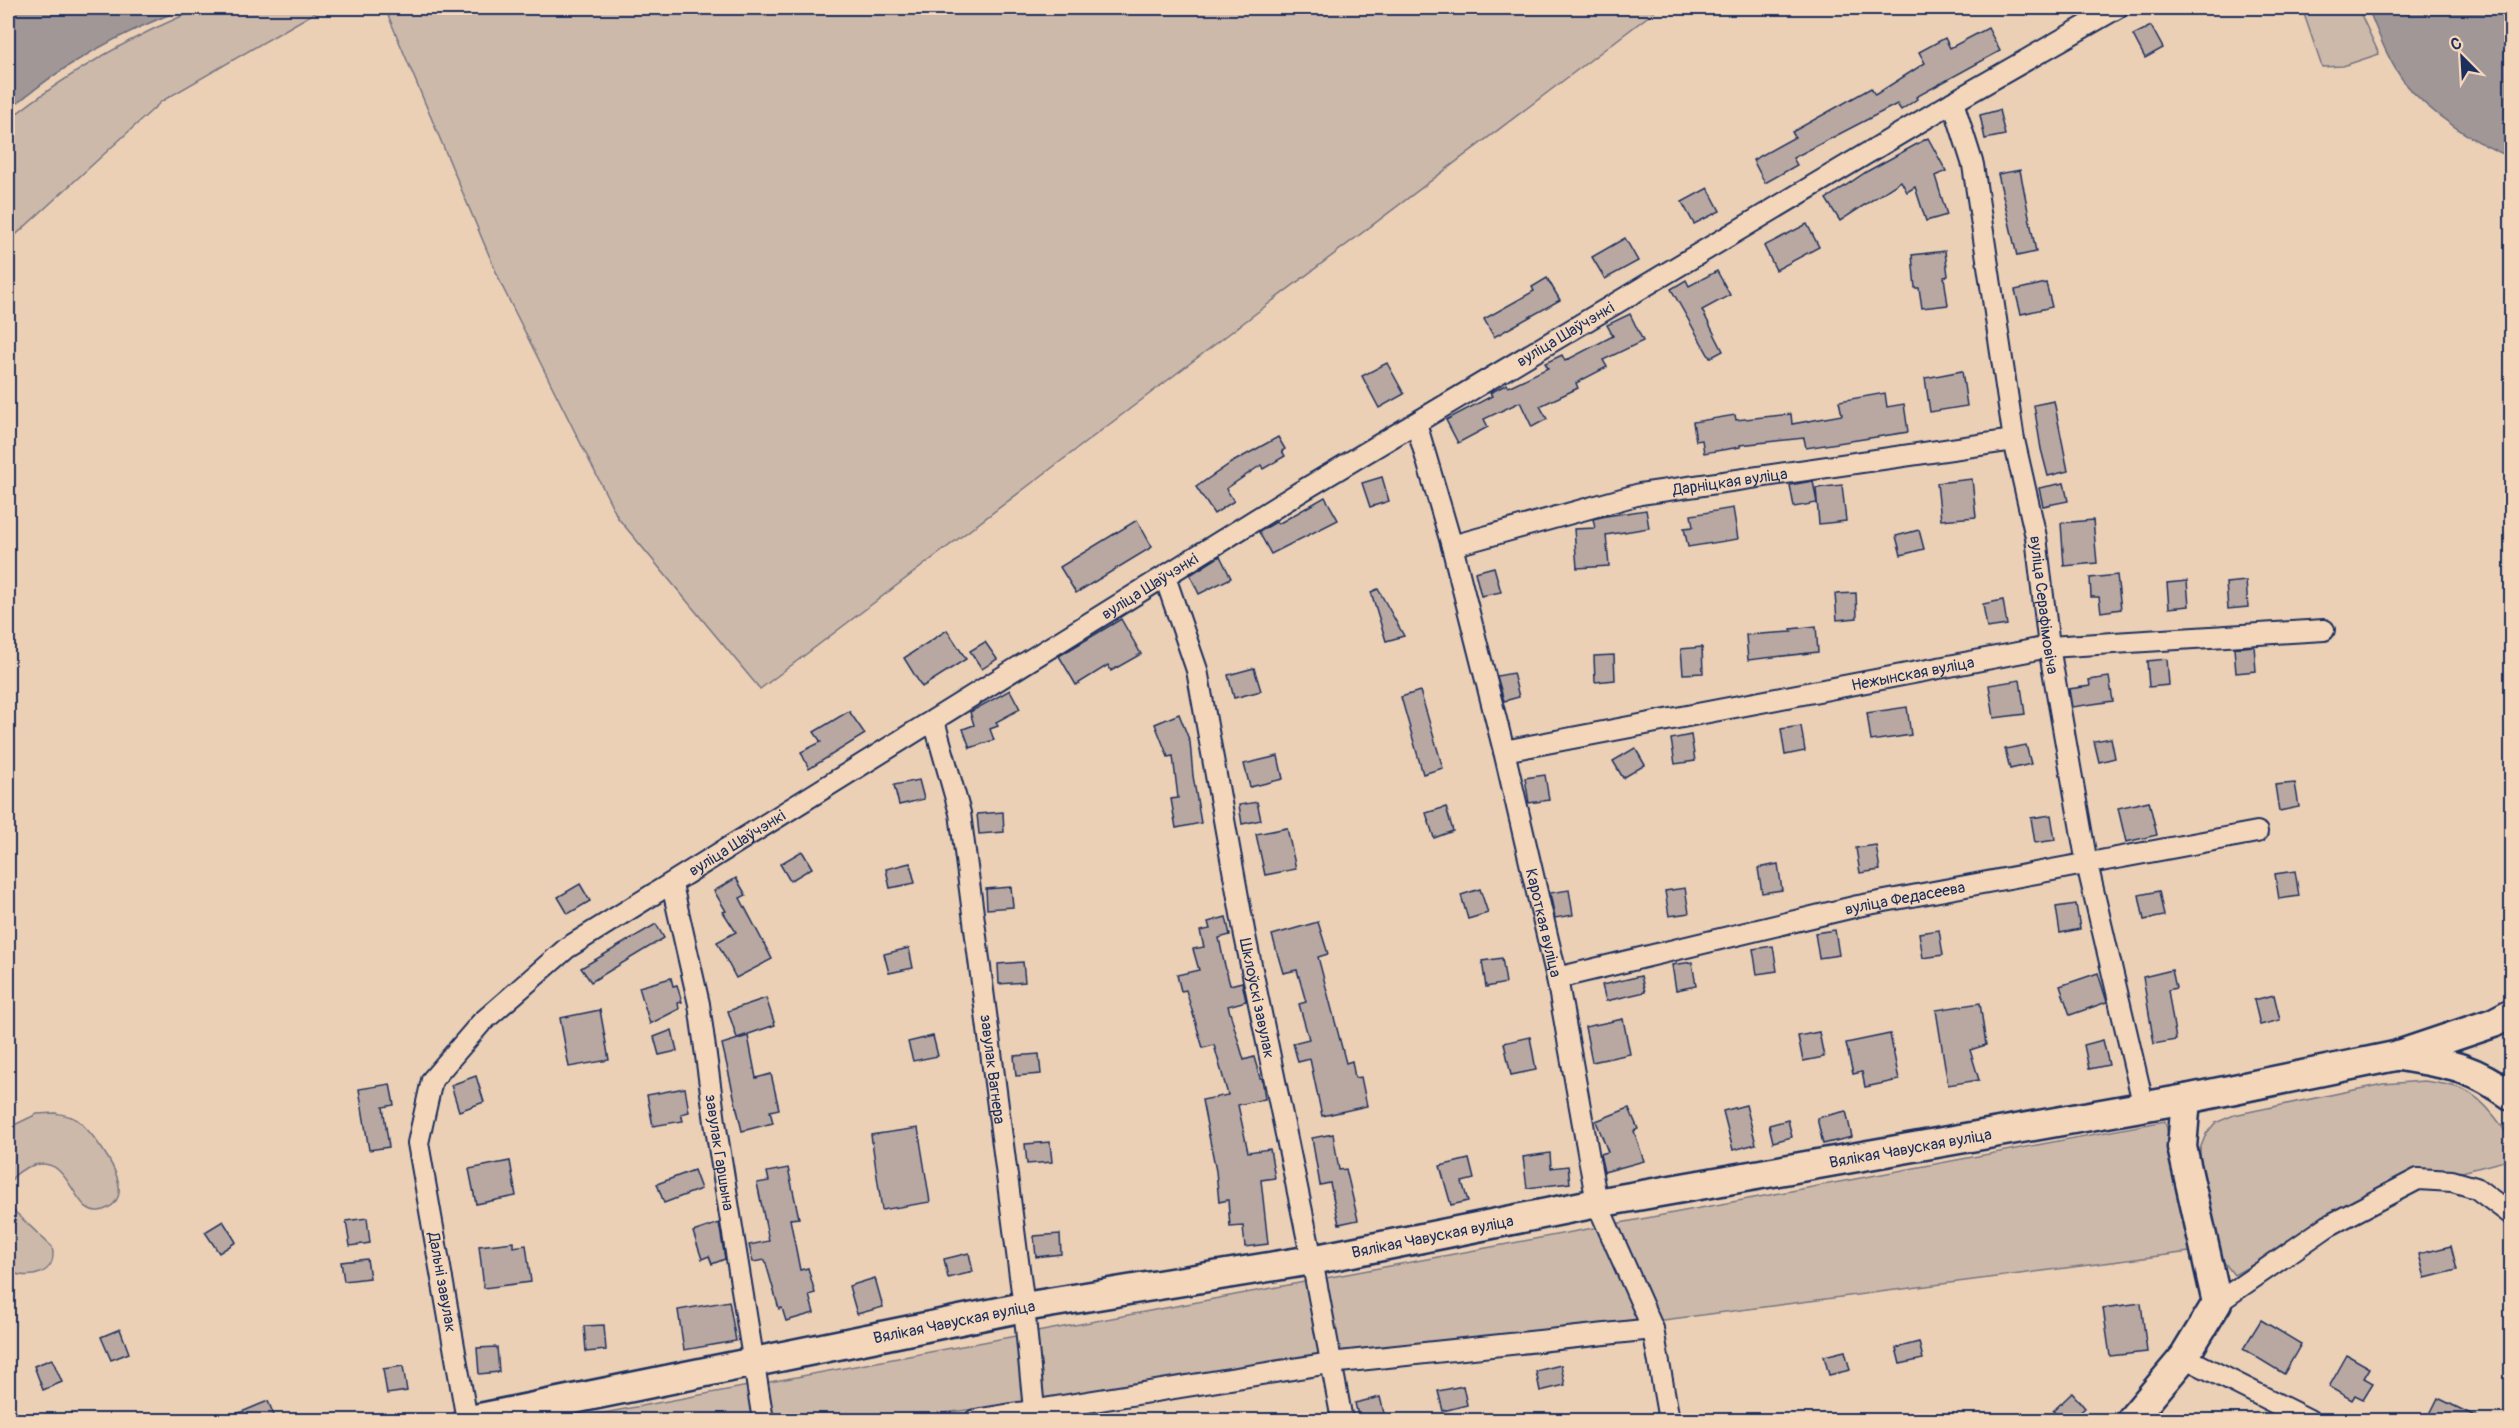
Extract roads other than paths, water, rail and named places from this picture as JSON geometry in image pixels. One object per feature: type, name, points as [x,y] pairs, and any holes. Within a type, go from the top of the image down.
[{"type":"main road","name":"Вялікая Чавуская вуліца","points":[[469,1420],[1024,1307],[1312,1260],[1597,1203],[2186,1099],[2395,1056],[2493,1023],[2511,1013]]},
{"type":"main road","name":"Вялікая Чавуская вуліца","points":[[2395,1056],[2456,1065],[2489,1080],[2511,1096]]},
{"type":"main road","points":[[2131,1420],[2184,1357],[2217,1303],[2182,1147],[2186,1099]]},
{"type":"street","name":"вуліца Шаўчэнкі","points":[[418,1143],[432,1080],[481,1023],[567,948],[672,885],[1300,492],[1953,102],[2117,8]]},
{"type":"street","name":"вуліца Серафімовіча","points":[[1953,102],[1973,165],[2014,440],[2036,537],[2049,647],[2086,864],[2144,1107]]},
{"type":"street","name":"Кароткая вуліца","points":[[1416,423],[1452,546],[1504,751],[1557,978],[1597,1203],[1653,1329],[1669,1420]]},
{"type":"street","name":"Дарніцкая вуліца","points":[[1452,546],[1640,494],[2014,440]]},
{"type":"street","name":"Шклоўскі завулак","points":[[1165,577],[1197,670],[1245,936],[1312,1260],[1342,1420]]},
{"type":"street","name":"Нежынская вуліца","points":[[1504,751],[2049,647],[2324,630]]},
{"type":"street","name":"завулак Вагнера","points":[[934,721],[960,813],[1024,1307],[1034,1416]]},
{"type":"street","name":"вуліца Федасеева","points":[[1557,978],[1858,906],[2257,832]]},
{"type":"street","name":"завулак Гаршына","points":[[672,885],[699,1004],[715,1122],[763,1420]]},
{"type":"street","name":"Дальні завулак","points":[[418,1143],[469,1420]]},
{"type":"street","points":[[2217,1303],[2328,1226],[2418,1179],[2452,1181],[2476,1188],[2511,1215]]},
{"type":"street","points":[[975,1420],[1034,1416],[1330,1363],[1653,1329]]},
{"type":"street","points":[[2184,1357],[2308,1420]]}]
